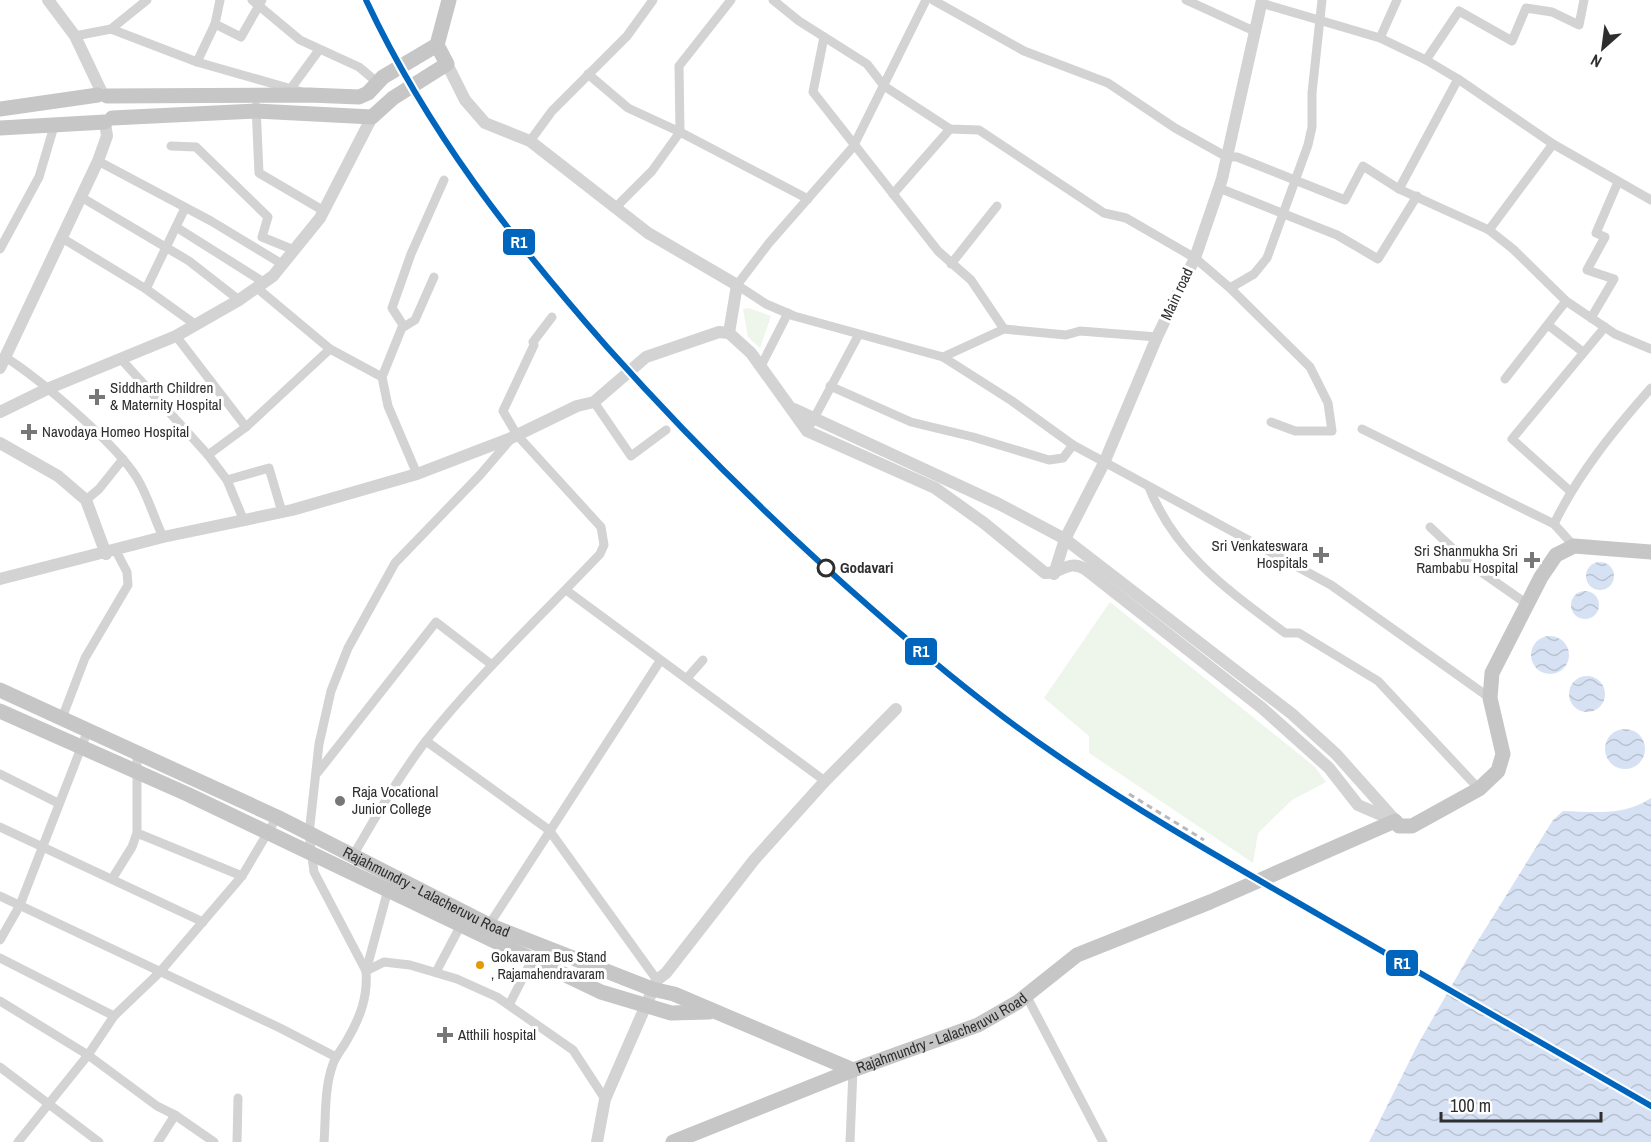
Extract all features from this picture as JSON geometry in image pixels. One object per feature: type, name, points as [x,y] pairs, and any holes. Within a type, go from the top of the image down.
[{"type":"main road","points":[[0,128],[256,111],[372,117],[390,100],[442,67],[437,45],[449,0]]},
{"type":"main road","points":[[0,109],[103,95],[358,97],[368,93],[381,80],[437,45]]},
{"type":"main road","points":[[103,95],[91,101],[89,109],[92,117],[108,120]]},
{"type":"main road","points":[[103,95],[116,105],[108,120]]},
{"type":"main road","points":[[1574,546],[1651,552]]},
{"type":"main road","name":"Rajahmundry - Lalacheruvu Road","points":[[0,690],[354,854],[390,882],[464,919],[489,925],[536,952],[655,985],[853,1071],[978,1025],[1026,995],[1077,955],[1210,902],[1395,821],[1400,826],[1412,826],[1479,789],[1498,771],[1503,754],[1491,698],[1492,673],[1541,577],[1556,555],[1574,546]]},
{"type":"main road","points":[[0,711],[312,853],[390,882]]},
{"type":"main road","points":[[464,919],[536,952],[602,992],[671,1013],[714,1011]]},
{"type":"main road","points":[[673,1142],[853,1071]]},
{"type":"street","points":[[48,0],[75,36],[103,95]]},
{"type":"street","points":[[75,36],[111,29],[147,0]]},
{"type":"street","points":[[197,62],[215,24],[220,0]]},
{"type":"street","points":[[530,141],[552,111],[627,36],[653,0]]},
{"type":"street","points":[[617,206],[652,171],[680,132],[679,66],[731,0]]},
{"type":"street","points":[[773,0],[824,37],[867,64],[884,86],[950,129],[979,130],[1104,213],[1125,218],[1195,258],[1230,288],[1310,368],[1328,403],[1332,431],[1295,430],[1271,422]]},
{"type":"street","points":[[729,333],[737,285],[769,243],[853,147],[926,0]]},
{"type":"street","points":[[933,0],[1023,51],[1108,83],[1174,128],[1227,157],[1238,158],[1345,200],[1363,166],[1400,189],[1489,231],[1513,249],[1566,301],[1605,327],[1651,349]]},
{"type":"street","points":[[1186,0],[1254,31]]},
{"type":"street","points":[[1230,288],[1254,274],[1267,258],[1297,181],[1312,127],[1312,93],[1322,21],[1322,0]]},
{"type":"street","points":[[1380,38],[1397,0]]},
{"type":"street","points":[[1426,60],[1459,11],[1512,41],[1526,8],[1552,12],[1579,25],[1584,0]]},
{"type":"street","points":[[215,24],[241,37],[257,2],[300,40],[360,67],[381,80]]},
{"type":"street","points":[[1262,2],[1380,38],[1426,60],[1554,144],[1651,200]]},
{"type":"street","name":"Main road","points":[[1054,574],[1065,539],[1104,463],[1157,337],[1195,258],[1219,188],[1262,2]]},
{"type":"street","points":[[111,29],[197,62],[292,87],[309,95]]},
{"type":"street","points":[[824,37],[813,92],[853,147],[951,264],[971,280],[1004,329]]},
{"type":"street","points":[[292,87],[319,50]]},
{"type":"street","points":[[442,67],[465,100],[485,123],[530,141],[617,206],[648,233],[766,304],[858,336],[944,357],[1012,401],[1073,445],[1331,585],[1491,698]]},
{"type":"street","points":[[588,74],[628,108],[680,132],[808,199]]},
{"type":"street","points":[[1400,189],[1458,79]]},
{"type":"street","points":[[256,95],[259,173],[324,211]]},
{"type":"street","points":[[0,412],[47,389],[176,336],[261,285],[294,250],[324,211],[372,117]]},
{"type":"street","points":[[108,120],[107,136],[98,161],[3,362],[47,389],[123,459],[138,480],[163,537]]},
{"type":"street","points":[[0,249],[39,177],[55,123]]},
{"type":"street","points":[[893,194],[950,129]]},
{"type":"street","points":[[1489,231],[1554,144]]},
{"type":"street","points":[[171,146],[196,147],[268,217],[262,237],[294,250]]},
{"type":"street","points":[[98,161],[282,264]]},
{"type":"street","points":[[417,474],[388,406],[382,376],[403,325],[392,308],[411,254],[444,180]]},
{"type":"street","points":[[1591,318],[1614,279],[1587,270],[1605,237],[1596,233],[1618,183]]},
{"type":"street","points":[[1219,188],[1337,235],[1378,259],[1417,196]]},
{"type":"street","points":[[81,197],[165,247],[239,300]]},
{"type":"street","points":[[951,264],[997,206]]},
{"type":"street","points":[[146,289],[185,208]]},
{"type":"street","points":[[176,227],[261,285],[330,349],[382,376]]},
{"type":"street","points":[[62,238],[146,289],[196,325]]},
{"type":"street","points":[[402,328],[415,320],[435,277]]},
{"type":"street","points":[[1505,379],[1566,301]]},
{"type":"street","points":[[761,366],[788,313]]},
{"type":"street","points":[[354,854],[383,804],[426,741],[492,665],[600,554],[604,537],[601,527],[514,436],[504,411],[534,345],[533,342],[552,317]]},
{"type":"street","points":[[1548,325],[1583,352]]},
{"type":"street","points":[[1570,491],[1512,439],[1605,327]]},
{"type":"street","points":[[944,357],[1004,329],[1066,335],[1080,331],[1157,337]]},
{"type":"street","points":[[0,579],[163,537],[282,512],[417,474],[514,436],[577,406],[594,402],[646,357],[719,332],[729,333],[751,353],[794,409],[807,431],[935,488],[984,523],[1037,569],[1054,574],[1071,565],[1085,569],[1262,708],[1329,768],[1358,806],[1395,821]]},
{"type":"street","points":[[176,336],[246,427]]},
{"type":"street","points":[[807,431],[858,336]]},
{"type":"street","points":[[208,455],[246,427],[330,349]]},
{"type":"street","points":[[121,359],[208,455],[227,480],[244,521]]},
{"type":"street","points":[[830,386],[911,422],[973,437],[1049,460],[1063,458],[1073,445]]},
{"type":"street","points":[[1554,524],[1570,491],[1622,421],[1651,388]]},
{"type":"street","points":[[594,402],[631,456],[666,430]]},
{"type":"street","points":[[794,409],[999,504],[1065,539],[1292,714],[1336,754],[1395,821]]},
{"type":"street","points":[[1362,429],[1554,524],[1574,546]]},
{"type":"street","points":[[366,971],[314,872],[309,834],[319,744],[331,690],[348,648],[382,584],[411,544],[480,475],[514,436]]},
{"type":"street","points":[[0,443],[58,476],[86,500],[111,552],[127,572],[128,585],[85,658],[62,718]]},
{"type":"street","points":[[86,500],[99,489],[123,459]]},
{"type":"street","points":[[227,480],[269,468],[282,512]]},
{"type":"street","points":[[1149,487],[1166,524],[1178,541],[1213,576],[1285,633],[1299,633],[1378,681],[1479,789]]},
{"type":"street","points":[[1430,527],[1467,562],[1527,603]]},
{"type":"street","points":[[566,590],[825,782]]},
{"type":"street","points":[[317,772],[436,622],[492,665]]},
{"type":"street","points":[[687,678],[704,660]]},
{"type":"street","points":[[489,925],[660,661]]},
{"type":"street","points":[[597,1142],[605,1099],[655,985],[754,860],[896,708]]},
{"type":"street","points":[[0,940],[20,905],[88,730]]},
{"type":"street","points":[[426,741],[549,830],[655,985]]},
{"type":"street","points":[[112,879],[132,847],[137,833],[137,753]]},
{"type":"street","points":[[0,774],[58,803]]},
{"type":"street","points":[[18,1142],[88,1055],[114,1016],[159,973],[242,876],[277,817]]},
{"type":"street","points":[[0,826],[203,922]]},
{"type":"street","points":[[137,833],[242,876]]},
{"type":"street","points":[[324,1142],[328,1091],[336,1058],[357,1023],[365,1002],[366,971],[390,882]]},
{"type":"street","points":[[0,896],[159,973],[251,1014],[336,1058]]},
{"type":"street","points":[[436,972],[464,919]]},
{"type":"street","points":[[509,1005],[536,952]]},
{"type":"street","points":[[0,958],[114,1016]]},
{"type":"street","points":[[366,971],[384,962],[410,965],[436,972],[497,997],[573,1050],[605,1099]]},
{"type":"street","points":[[1026,995],[1103,1142]]},
{"type":"street","points":[[0,1000],[88,1055],[157,1106],[175,1114],[214,1142]]},
{"type":"street","points":[[0,1067],[48,1106],[99,1142]]},
{"type":"street","points":[[850,1142],[853,1071]]},
{"type":"street","points":[[237,1142],[238,1098]]},
{"type":"street","points":[[158,1142],[175,1114]]},
{"type":"shaded area","points":[[749,308],[771,316],[760,348],[748,337],[743,309]]},
{"type":"shaded area","points":[[1110,602],[1315,767],[1326,782],[1292,800],[1258,833],[1253,863],[1089,753],[1089,736],[1044,698]]},
{"type":"water","points":[[1600,562],[1610,566],[1614,576],[1610,586],[1600,590],[1590,586],[1586,576],[1590,566]]},
{"type":"water","points":[[1585,591],[1595,595],[1599,605],[1595,615],[1585,619],[1575,615],[1571,605],[1575,595]]},
{"type":"water","points":[[1550,636],[1563,642],[1569,655],[1563,668],[1550,674],[1537,668],[1531,655],[1537,642]]},
{"type":"water","points":[[1587,676],[1599,682],[1605,694],[1599,706],[1587,712],[1575,706],[1569,694],[1575,682]]},
{"type":"water","points":[[1625,729],[1639,735],[1645,749],[1639,763],[1625,769],[1611,763],[1605,749],[1611,735]]},
{"type":"water","points":[[1651,798],[1651,1142],[1369,1142],[1418,1044],[1474,947],[1553,820],[1563,811],[1609,812],[1631,808]]},
{"type":"railway","points":[[1129,794],[1204,840]]},
{"type":"transit line","name":"R1","points":[[366,0],[416,95],[444,139],[505,225],[538,266],[638,382],[735,482],[803,547],[894,628],[1007,720],[1120,797],[1651,1106]]},
{"type":"place","name":"Siddharth Children & Maternity Hospital","points":[[97,397]]},
{"type":"place","name":"Navodaya Homeo Hospital","points":[[29,432]]},
{"type":"place","name":"Sri Venkateswara Hospitals","points":[[1321,555]]},
{"type":"place","name":"Sri Shanmukha Sri Rambabu Hospital","points":[[1532,560]]},
{"type":"place","name":"Godavari","points":[[826,568]]},
{"type":"place","name":"Raja Vocational Junior College","points":[[340,801]]},
{"type":"place","name":"Gokavaram Bus Stand , Rajamahendravaram","points":[[480,965]]},
{"type":"place","name":"Atthili hospital","points":[[445,1035]]}]
